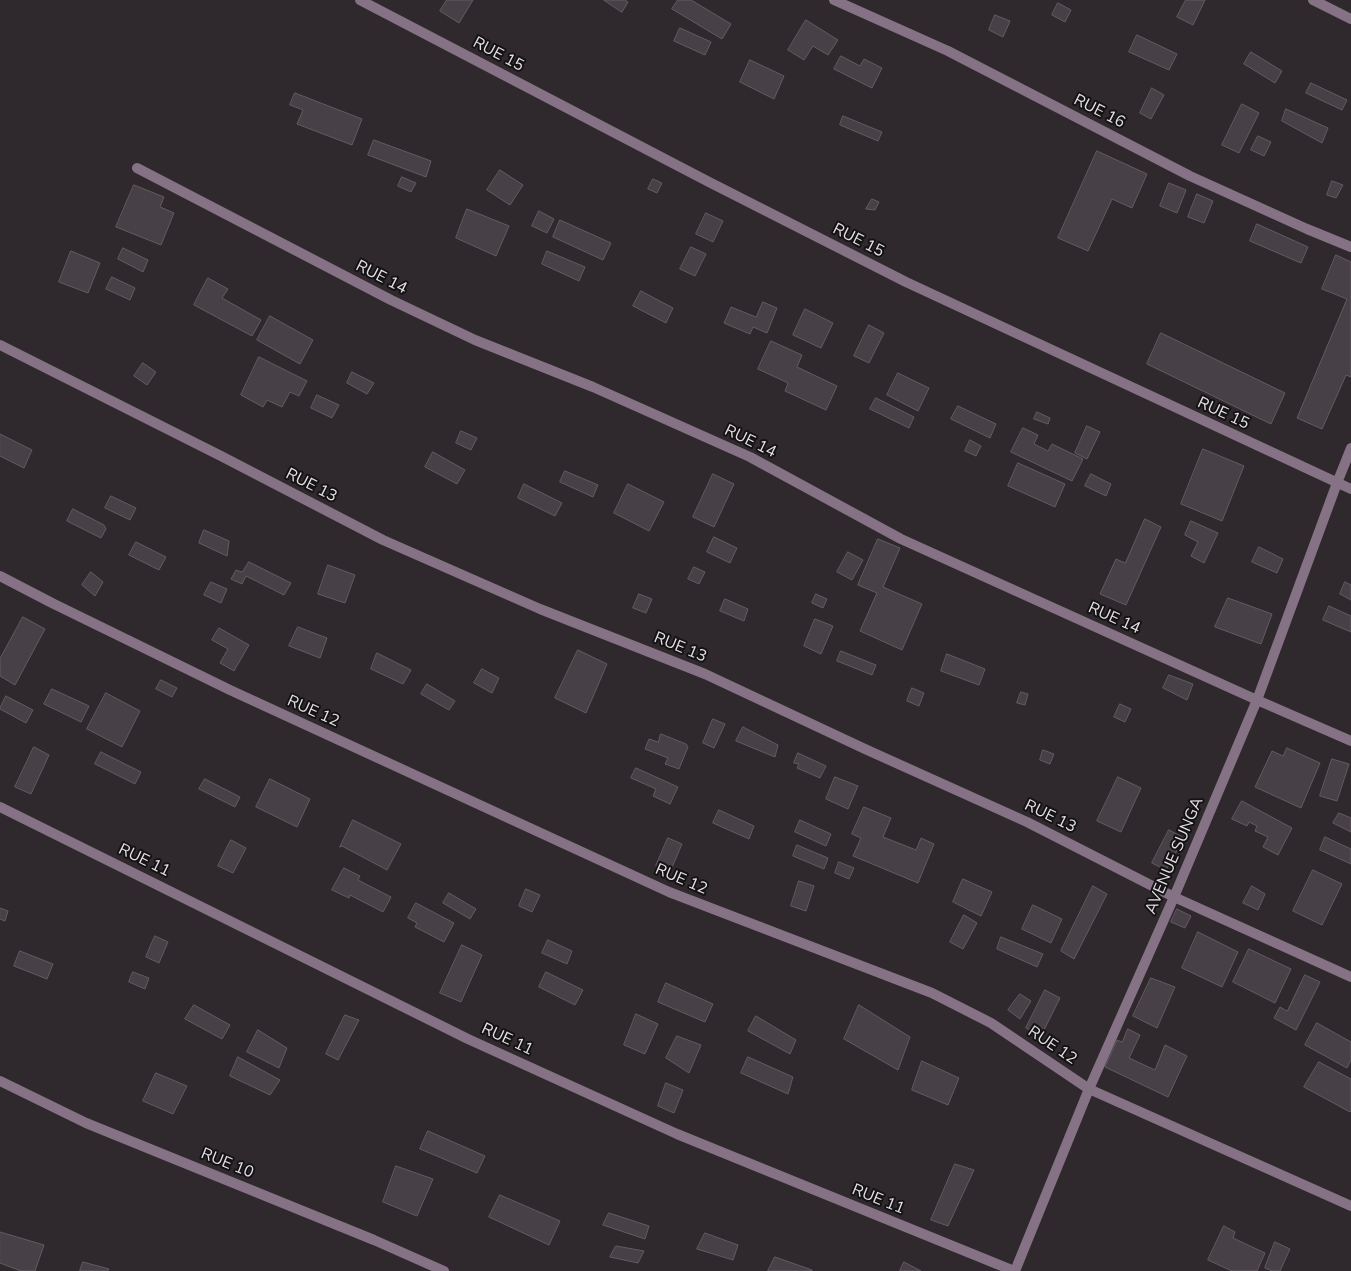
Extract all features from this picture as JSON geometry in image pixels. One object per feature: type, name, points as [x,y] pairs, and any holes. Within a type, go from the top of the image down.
[{"type":"street","name":"RUE 15","points":[[360,0],[898,278],[1351,489]]},
{"type":"street","name":"RUE 16","points":[[834,0],[948,51],[1190,176],[1351,247]]},
{"type":"street","points":[[1312,0],[1351,19]]},
{"type":"street","name":"RUE 14","points":[[137,168],[391,300],[475,340],[593,387],[750,457],[901,539],[1351,741]]},
{"type":"street","name":"RUE 13","points":[[0,345],[383,540],[540,609],[705,674],[1027,822],[1174,897],[1351,977]]},
{"type":"street","name":"AVENUE SUNGA","points":[[1014,1271],[1089,1089],[1174,897],[1257,700],[1351,448]]},
{"type":"street","name":"RUE 12","points":[[0,576],[230,690],[669,892],[932,993],[991,1023],[1089,1089],[1351,1206]]},
{"type":"street","name":"RUE 11","points":[[0,807],[485,1047],[677,1134],[1014,1271]]},
{"type":"street","name":"RUE 10","points":[[0,1081],[86,1123],[374,1240],[444,1271]]},
{"type":"building","points":[[447,0],[473,0],[459,23],[440,11]]},
{"type":"building","points":[[604,0],[625,0],[628,2],[622,12]]},
{"type":"building","points":[[678,0],[691,0],[731,24],[722,39],[672,9]]},
{"type":"building","points":[[1186,0],[1205,0],[1193,25],[1177,17]]},
{"type":"building","points":[[1058,3],[1071,10],[1065,22],[1052,15]]},
{"type":"building","points":[[995,15],[1010,21],[1003,37],[989,30]]},
{"type":"building","points":[[806,20],[838,40],[828,55],[813,46],[804,60],[788,50]]},
{"type":"building","points":[[680,28],[711,42],[705,55],[674,41]]},
{"type":"building","points":[[1137,35],[1177,54],[1169,70],[1129,52]]},
{"type":"building","points":[[1251,52],[1282,71],[1275,83],[1244,64]]},
{"type":"building","points":[[841,56],[860,66],[864,59],[882,68],[872,88],[834,69]]},
{"type":"building","points":[[750,60],[784,76],[774,99],[740,82]]},
{"type":"building","points":[[1311,83],[1347,100],[1342,110],[1306,93]]},
{"type":"building","points":[[1152,88],[1164,95],[1151,119],[1140,113]]},
{"type":"building","points":[[295,93],[362,119],[352,145],[297,124],[303,110],[290,105]]},
{"type":"building","points":[[1242,104],[1259,113],[1239,153],[1222,145]]},
{"type":"building","points":[[1286,109],[1328,128],[1322,143],[1282,121]]},
{"type":"building","points":[[843,116],[882,132],[878,141],[840,125]]},
{"type":"building","points":[[1258,136],[1271,142],[1264,156],[1251,150]]},
{"type":"building","points":[[374,140],[431,161],[426,177],[368,155]]},
{"type":"building","points":[[1097,151],[1147,174],[1132,208],[1112,199],[1088,251],[1058,238]]},
{"type":"building","points":[[500,170],[523,185],[510,205],[487,190]]},
{"type":"building","points":[[402,177],[416,183],[411,192],[398,186]]},
{"type":"building","points":[[653,179],[662,183],[657,193],[648,189]]},
{"type":"building","points":[[1332,181],[1343,185],[1336,198],[1327,195]]},
{"type":"building","points":[[1169,183],[1186,190],[1177,213],[1160,206]]},
{"type":"building","points":[[134,185],[164,197],[160,207],[174,213],[161,245],[116,227]]},
{"type":"building","points":[[1197,194],[1213,201],[1204,223],[1188,217]]},
{"type":"building","points":[[872,199],[879,202],[875,210],[866,209]]},
{"type":"building","points":[[467,209],[509,226],[496,256],[456,238]]},
{"type":"building","points":[[539,211],[554,219],[547,233],[532,226]]},
{"type":"building","points":[[706,213],[723,221],[713,242],[696,234]]},
{"type":"building","points":[[560,220],[611,243],[603,260],[553,237]]},
{"type":"building","points":[[1257,224],[1308,247],[1301,263],[1250,241]]},
{"type":"building","points":[[691,247],[706,254],[695,276],[680,269]]},
{"type":"building","points":[[123,248],[148,260],[143,272],[118,259]]},
{"type":"building","points":[[71,251],[100,263],[88,293],[59,282]]},
{"type":"building","points":[[547,251],[585,267],[579,281],[542,264]]},
{"type":"building","points":[[1336,255],[1351,262],[1351,377],[1346,375],[1322,429],[1297,418],[1347,299],[1322,289]]},
{"type":"building","points":[[112,277],[135,288],[130,300],[106,289]]},
{"type":"building","points":[[208,278],[228,289],[222,298],[261,320],[252,336],[194,305]]},
{"type":"building","points":[[641,291],[673,308],[666,323],[633,306]]},
{"type":"building","points":[[763,302],[777,308],[767,333],[753,327],[750,334],[724,323],[731,307],[756,317]]},
{"type":"building","points":[[805,309],[833,323],[821,348],[793,335]]},
{"type":"building","points":[[270,316],[313,340],[300,364],[257,340]]},
{"type":"building","points":[[869,325],[884,333],[869,363],[854,356]]},
{"type":"building","points":[[1161,333],[1285,393],[1271,424],[1147,364]]},
{"type":"building","points":[[771,341],[802,355],[797,367],[837,386],[826,410],[785,391],[788,383],[758,369]]},
{"type":"building","points":[[259,357],[307,381],[299,396],[290,392],[282,407],[267,400],[263,407],[241,395]]},
{"type":"building","points":[[143,363],[156,372],[147,385],[134,376]]},
{"type":"building","points":[[352,372],[374,383],[367,394],[347,383]]},
{"type":"building","points":[[898,373],[929,388],[918,411],[887,395]]},
{"type":"building","points":[[317,395],[339,405],[332,418],[311,408]]},
{"type":"building","points":[[876,398],[914,417],[909,428],[870,409]]},
{"type":"building","points":[[958,406],[996,424],[990,438],[951,419]]},
{"type":"building","points":[[1037,412],[1050,418],[1048,424],[1034,419]]},
{"type":"building","points":[[1087,426],[1100,432],[1087,459],[1075,453]]},
{"type":"building","points":[[1023,428],[1038,435],[1034,444],[1048,451],[1052,444],[1083,459],[1072,481],[1011,452]]},
{"type":"building","points":[[461,431],[477,438],[471,450],[456,443]]},
{"type":"building","points":[[0,434],[32,450],[24,468],[0,456]]},
{"type":"building","points":[[970,440],[981,446],[976,456],[965,451]]},
{"type":"building","points":[[1203,449],[1244,466],[1222,521],[1181,504]]},
{"type":"building","points":[[433,452],[465,470],[457,484],[425,467]]},
{"type":"building","points":[[1018,463],[1065,484],[1055,507],[1008,486]]},
{"type":"building","points":[[565,471],[598,485],[593,497],[560,482]]},
{"type":"building","points":[[713,474],[734,484],[714,527],[693,517]]},
{"type":"building","points":[[1091,474],[1111,484],[1106,496],[1085,486]]},
{"type":"building","points":[[524,484],[562,503],[555,516],[518,498]]},
{"type":"building","points":[[628,484],[664,502],[649,531],[614,513]]},
{"type":"building","points":[[111,496],[136,508],[130,520],[105,508]]},
{"type":"building","points":[[73,509],[104,525],[106,529],[101,538],[67,521]]},
{"type":"building","points":[[1145,519],[1161,527],[1126,605],[1100,594],[1116,559],[1125,563]]},
{"type":"building","points":[[1191,521],[1218,533],[1204,563],[1191,556],[1198,542],[1185,535]]},
{"type":"building","points":[[204,530],[229,541],[227,556],[199,543]]},
{"type":"building","points":[[714,537],[737,548],[730,563],[707,552]]},
{"type":"building","points":[[878,539],[900,548],[883,587],[922,604],[902,650],[860,631],[877,593],[858,585]]},
{"type":"building","points":[[136,542],[166,557],[159,570],[129,555]]},
{"type":"building","points":[[1259,547],[1283,559],[1277,573],[1252,562]]},
{"type":"building","points":[[848,552],[863,560],[852,580],[837,572]]},
{"type":"building","points":[[249,562],[291,583],[284,595],[246,576],[242,584],[231,579],[236,570],[242,572]]},
{"type":"building","points":[[328,565],[355,575],[345,603],[318,594]]},
{"type":"building","points":[[694,567],[705,572],[699,584],[688,579]]},
{"type":"building","points":[[91,572],[103,582],[95,596],[82,585]]},
{"type":"building","points":[[211,582],[227,589],[221,603],[204,595]]},
{"type":"building","points":[[1345,582],[1351,585],[1351,600],[1340,594]]},
{"type":"building","points":[[639,594],[652,599],[646,613],[633,608]]},
{"type":"building","points":[[816,594],[827,599],[823,608],[812,603]]},
{"type":"building","points":[[1228,598],[1272,614],[1261,644],[1215,627]]},
{"type":"building","points":[[725,599],[748,609],[744,621],[720,611]]},
{"type":"building","points":[[1329,606],[1351,616],[1351,632],[1323,620]]},
{"type":"building","points":[[23,617],[45,629],[15,685],[0,676],[0,659]]},
{"type":"building","points":[[815,619],[833,626],[821,654],[804,646]]},
{"type":"building","points":[[298,627],[327,638],[320,658],[289,646]]},
{"type":"building","points":[[219,628],[249,645],[234,671],[220,663],[228,649],[212,640]]},
{"type":"building","points":[[578,650],[607,664],[586,713],[555,698]]},
{"type":"building","points":[[841,651],[876,665],[872,675],[837,661]]},
{"type":"building","points":[[377,653],[411,670],[403,684],[371,669]]},
{"type":"building","points":[[947,654],[985,669],[979,685],[941,671]]},
{"type":"building","points":[[482,669],[499,678],[492,693],[474,683]]},
{"type":"building","points":[[1169,675],[1193,684],[1187,700],[1163,688]]},
{"type":"building","points":[[161,680],[177,688],[172,697],[156,689]]},
{"type":"building","points":[[427,684],[455,701],[449,710],[421,694]]},
{"type":"building","points":[[912,688],[924,693],[919,706],[907,701]]},
{"type":"building","points":[[52,689],[89,706],[81,722],[44,704]]},
{"type":"building","points":[[1021,692],[1028,694],[1025,705],[1017,703]]},
{"type":"building","points":[[106,693],[140,711],[122,747],[87,729]]},
{"type":"building","points":[[6,696],[33,710],[26,723],[0,709]]},
{"type":"building","points":[[1120,704],[1131,709],[1125,722],[1114,717]]},
{"type":"building","points":[[713,719],[725,724],[714,748],[703,743]]},
{"type":"building","points":[[743,727],[778,745],[775,757],[736,741]]},
{"type":"building","points":[[661,734],[686,744],[688,747],[679,769],[665,764],[668,758],[645,749],[649,739],[658,742]]},
{"type":"building","points":[[34,747],[49,755],[31,794],[15,787]]},
{"type":"building","points":[[1287,748],[1320,763],[1301,808],[1255,787],[1272,751],[1283,756]]},
{"type":"building","points":[[1043,750],[1054,754],[1050,764],[1040,760]]},
{"type":"building","points":[[101,752],[141,772],[135,784],[95,764]]},
{"type":"building","points":[[798,753],[826,766],[820,778],[797,768],[799,764],[794,763]]},
{"type":"building","points":[[1332,759],[1349,764],[1337,801],[1320,796]]},
{"type":"building","points":[[636,768],[678,787],[670,804],[653,796],[656,789],[631,778]]},
{"type":"building","points":[[835,777],[858,786],[848,809],[826,799]]},
{"type":"building","points":[[1118,777],[1141,788],[1121,832],[1097,821]]},
{"type":"building","points":[[205,779],[240,797],[235,807],[199,789]]},
{"type":"building","points":[[270,779],[310,799],[297,827],[256,807]]},
{"type":"building","points":[[1242,801],[1292,828],[1278,855],[1263,847],[1268,837],[1255,831],[1257,826],[1249,822],[1247,826],[1232,819]]},
{"type":"building","points":[[864,807],[891,818],[883,837],[916,850],[921,838],[934,844],[918,883],[853,856],[861,838],[852,834]]},
{"type":"building","points":[[719,810],[754,826],[749,839],[713,823]]},
{"type":"building","points":[[1339,813],[1351,818],[1351,832],[1333,823]]},
{"type":"building","points":[[353,820],[401,844],[387,870],[342,846],[340,847]]},
{"type":"building","points":[[800,820],[831,834],[826,846],[795,832]]},
{"type":"building","points":[[1169,830],[1184,838],[1166,870],[1152,863]]},
{"type":"building","points":[[1325,837],[1351,849],[1351,864],[1320,850]]},
{"type":"building","points":[[668,838],[682,844],[670,872],[656,866]]},
{"type":"building","points":[[231,840],[246,848],[233,873],[218,866]]},
{"type":"building","points":[[797,845],[828,858],[824,869],[793,856]]},
{"type":"building","points":[[839,862],[854,868],[849,879],[835,873]]},
{"type":"building","points":[[344,868],[360,876],[358,880],[391,897],[383,912],[350,895],[349,898],[332,890]]},
{"type":"building","points":[[1313,870],[1342,884],[1322,925],[1293,911]]},
{"type":"building","points":[[963,879],[992,892],[981,916],[953,902]]},
{"type":"building","points":[[799,881],[814,886],[806,911],[791,906]]},
{"type":"building","points":[[1093,886],[1107,894],[1074,959],[1061,951]]},
{"type":"building","points":[[1252,886],[1265,894],[1258,910],[1243,903]]},
{"type":"building","points":[[526,889],[540,895],[532,912],[519,906]]},
{"type":"building","points":[[449,893],[476,909],[470,919],[443,903]]},
{"type":"building","points":[[416,903],[454,923],[444,942],[415,927],[417,923],[408,918]]},
{"type":"building","points":[[1033,905],[1062,919],[1051,943],[1022,929]]},
{"type":"building","points":[[0,908],[8,911],[5,921],[0,919]]},
{"type":"building","points":[[1177,909],[1191,916],[1185,928],[1171,922]]},
{"type":"building","points":[[964,915],[977,923],[963,949],[950,942]]},
{"type":"building","points":[[1198,932],[1238,952],[1222,987],[1182,968]]},
{"type":"building","points":[[155,936],[168,942],[159,963],[146,957]]},
{"type":"building","points":[[1001,937],[1043,954],[1037,967],[997,949]]},
{"type":"building","points":[[548,940],[572,951],[567,964],[542,953]]},
{"type":"building","points":[[462,945],[482,955],[461,1002],[440,993]]},
{"type":"building","points":[[1249,949],[1291,969],[1275,1003],[1233,982]]},
{"type":"building","points":[[20,951],[53,964],[47,979],[14,966]]},
{"type":"building","points":[[133,972],[149,978],[145,989],[129,982]]},
{"type":"building","points":[[546,972],[583,990],[575,1005],[539,987]]},
{"type":"building","points":[[1305,975],[1320,982],[1296,1030],[1274,1018],[1280,1007],[1287,1011]]},
{"type":"building","points":[[1151,978],[1175,987],[1157,1028],[1133,1016]]},
{"type":"building","points":[[666,983],[713,1004],[705,1022],[658,1002]]},
{"type":"building","points":[[1045,990],[1060,998],[1041,1036],[1026,1028]]},
{"type":"building","points":[[1020,994],[1031,1001],[1020,1019],[1008,1010]]},
{"type":"building","points":[[194,1005],[230,1025],[222,1039],[185,1019]]},
{"type":"building","points":[[859,1005],[910,1037],[898,1070],[844,1039]]},
{"type":"building","points":[[636,1014],[658,1024],[645,1054],[624,1045]]},
{"type":"building","points":[[345,1015],[359,1020],[338,1060],[326,1054]]},
{"type":"building","points":[[756,1016],[796,1040],[790,1054],[748,1031]]},
{"type":"building","points":[[1317,1023],[1351,1042],[1351,1060],[1347,1068],[1305,1045]]},
{"type":"building","points":[[1128,1029],[1140,1035],[1129,1058],[1155,1070],[1165,1045],[1187,1056],[1168,1097],[1105,1067],[1117,1040],[1122,1042]]},
{"type":"building","points":[[258,1030],[287,1048],[279,1068],[247,1052]]},
{"type":"building","points":[[677,1036],[701,1045],[689,1073],[666,1058]]},
{"type":"building","points":[[238,1057],[280,1080],[270,1095],[230,1076]]},
{"type":"building","points":[[748,1057],[793,1077],[788,1094],[741,1073]]},
{"type":"building","points":[[922,1061],[959,1078],[948,1105],[912,1090]]},
{"type":"building","points":[[1319,1062],[1351,1079],[1350,1112],[1304,1087]]},
{"type":"building","points":[[156,1073],[187,1086],[173,1114],[143,1101]]},
{"type":"building","points":[[666,1083],[683,1090],[674,1113],[658,1106]]},
{"type":"building","points":[[428,1131],[485,1156],[477,1173],[420,1149]]},
{"type":"building","points":[[955,1164],[974,1170],[948,1226],[931,1220]]},
{"type":"building","points":[[396,1166],[433,1179],[417,1216],[383,1202]]},
{"type":"building","points":[[500,1195],[560,1221],[549,1245],[489,1217]]},
{"type":"building","points":[[609,1213],[649,1226],[645,1239],[603,1225]]},
{"type":"building","points":[[1224,1226],[1235,1232],[1233,1238],[1265,1253],[1257,1271],[1232,1271],[1208,1260]]},
{"type":"building","points":[[0,1232],[44,1245],[35,1271],[21,1271],[0,1263]]},
{"type":"building","points":[[705,1233],[738,1245],[733,1260],[697,1249]]},
{"type":"building","points":[[1275,1242],[1290,1249],[1280,1271],[1272,1271],[1265,1268]]},
{"type":"building","points":[[616,1246],[644,1251],[638,1263],[610,1257]]},
{"type":"building","points":[[775,1257],[812,1270],[812,1271],[768,1271]]},
{"type":"building","points":[[83,1262],[109,1269],[108,1271],[80,1271]]},
{"type":"building","points":[[904,1262],[921,1271],[900,1271]]}]
